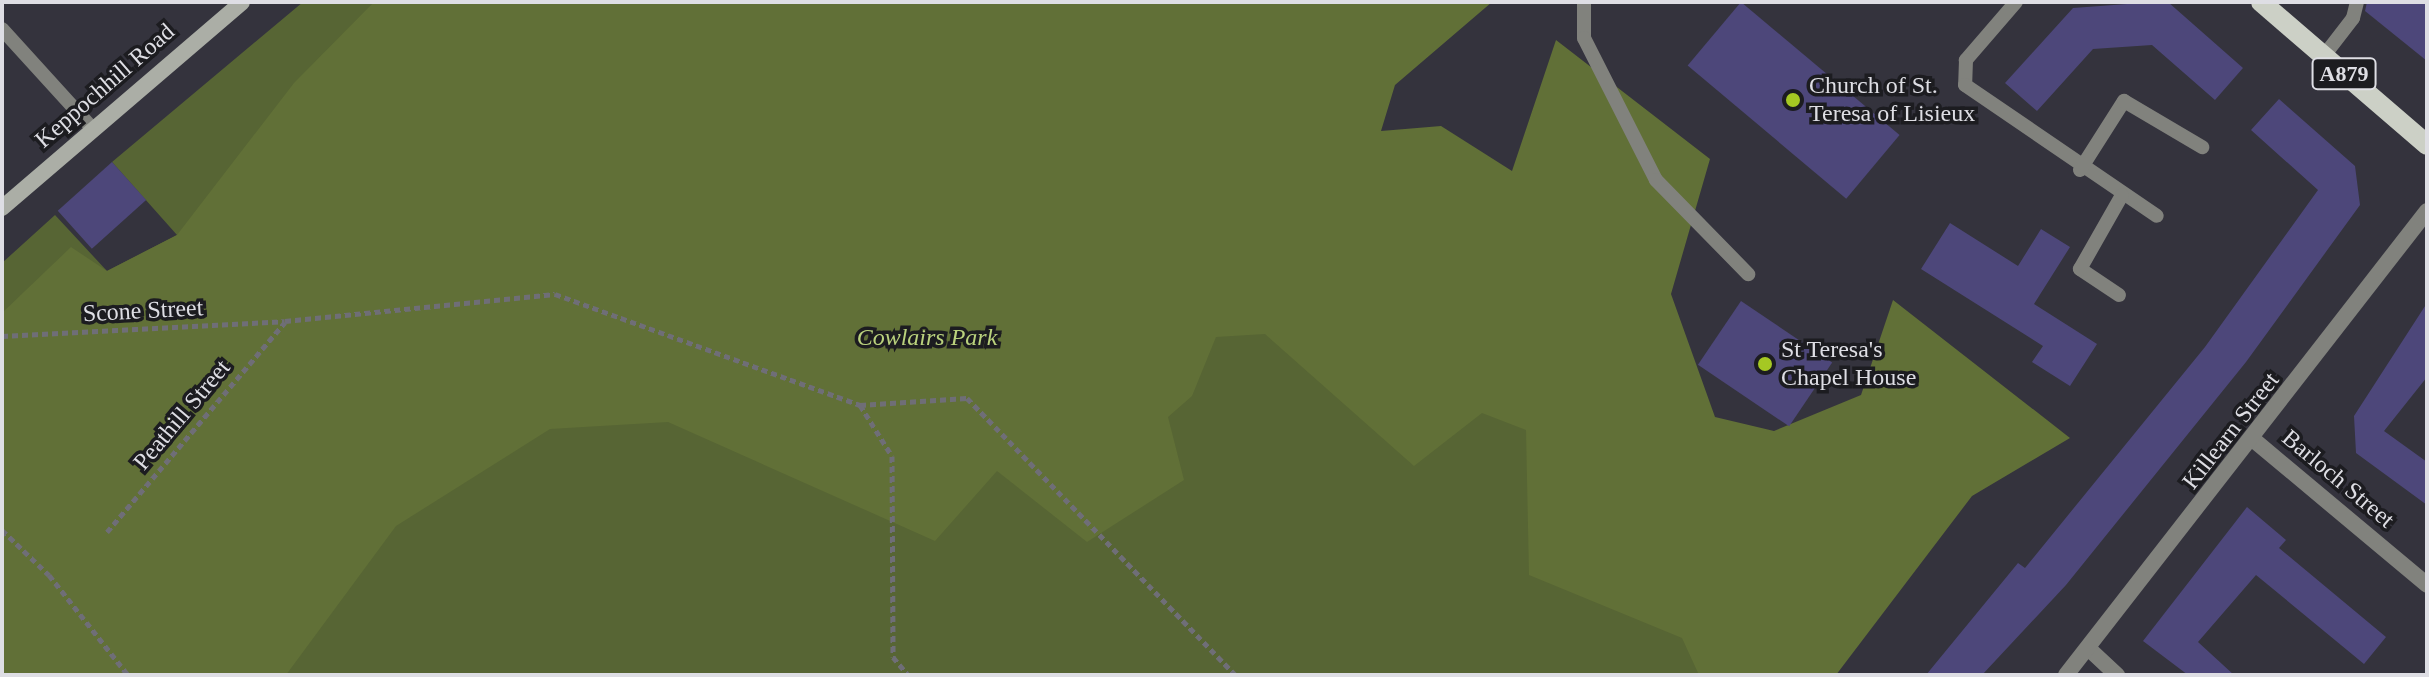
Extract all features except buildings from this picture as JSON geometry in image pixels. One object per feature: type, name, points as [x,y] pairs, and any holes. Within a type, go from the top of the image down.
[{"type":"main road","name":"A879","points":[[2261,2],[2427,145]]},
{"type":"street","name":"Keppochhill Road","points":[[2,208],[242,2]]},
{"type":"street","name":"Killearn Street","points":[[2066,675],[2255,441],[2427,211]]},
{"type":"street","name":"Barloch Street","points":[[2255,441],[2427,585]]},
{"type":"street","points":[[2088,648],[2117,675]]},
{"type":"lane","points":[[1584,2],[1584,38],[1656,180],[1748,274]]},
{"type":"lane","points":[[2016,2],[1966,60],[1965,85],[2080,170],[2157,216]]},
{"type":"lane","points":[[2323,57],[2353,18],[2357,2]]},
{"type":"lane","points":[[2,29],[92,128]]},
{"type":"lane","points":[[2080,170],[2124,101],[2202,147]]},
{"type":"lane","points":[[2119,295],[2080,269],[2122,195]]},
{"type":"path","name":"Scone Street","points":[[2,336],[285,321],[555,294],[860,405]]},
{"type":"path","name":"Peathill Street","points":[[107,532],[285,321]]},
{"type":"path","points":[[908,675],[893,657],[892,456],[860,405],[967,398],[1235,675]]},
{"type":"path","points":[[2,530],[49,575],[128,675]]},
{"type":"green space","name":"Cowlairs Park","points":[[303,2],[1413,2],[1295,128],[1800,675],[2,675],[2,263],[55,215],[107,271],[177,235],[112,162]]},
{"type":"green space","name":"Cowlairs Park","points":[[374,2],[1492,2],[1395,85],[1381,131],[1441,126],[1512,171],[1556,40],[1710,159],[1671,294],[1715,417],[1774,431],[1861,395],[1893,300],[2070,438],[1972,496],[1836,675],[1699,675],[1682,638],[1529,575],[1526,430],[1482,413],[1414,466],[1265,334],[1216,337],[1192,396],[1168,417],[1184,480],[1087,542],[997,471],[935,541],[668,422],[550,429],[396,526],[286,675],[2,675],[2,313],[71,247],[107,271],[177,235],[294,83]]},
{"type":"place","name":"Church of St. Teresa of Lisieux","points":[[1793,100]]},
{"type":"place","name":"St Teresa's Chapel House","points":[[1765,364]]}]
